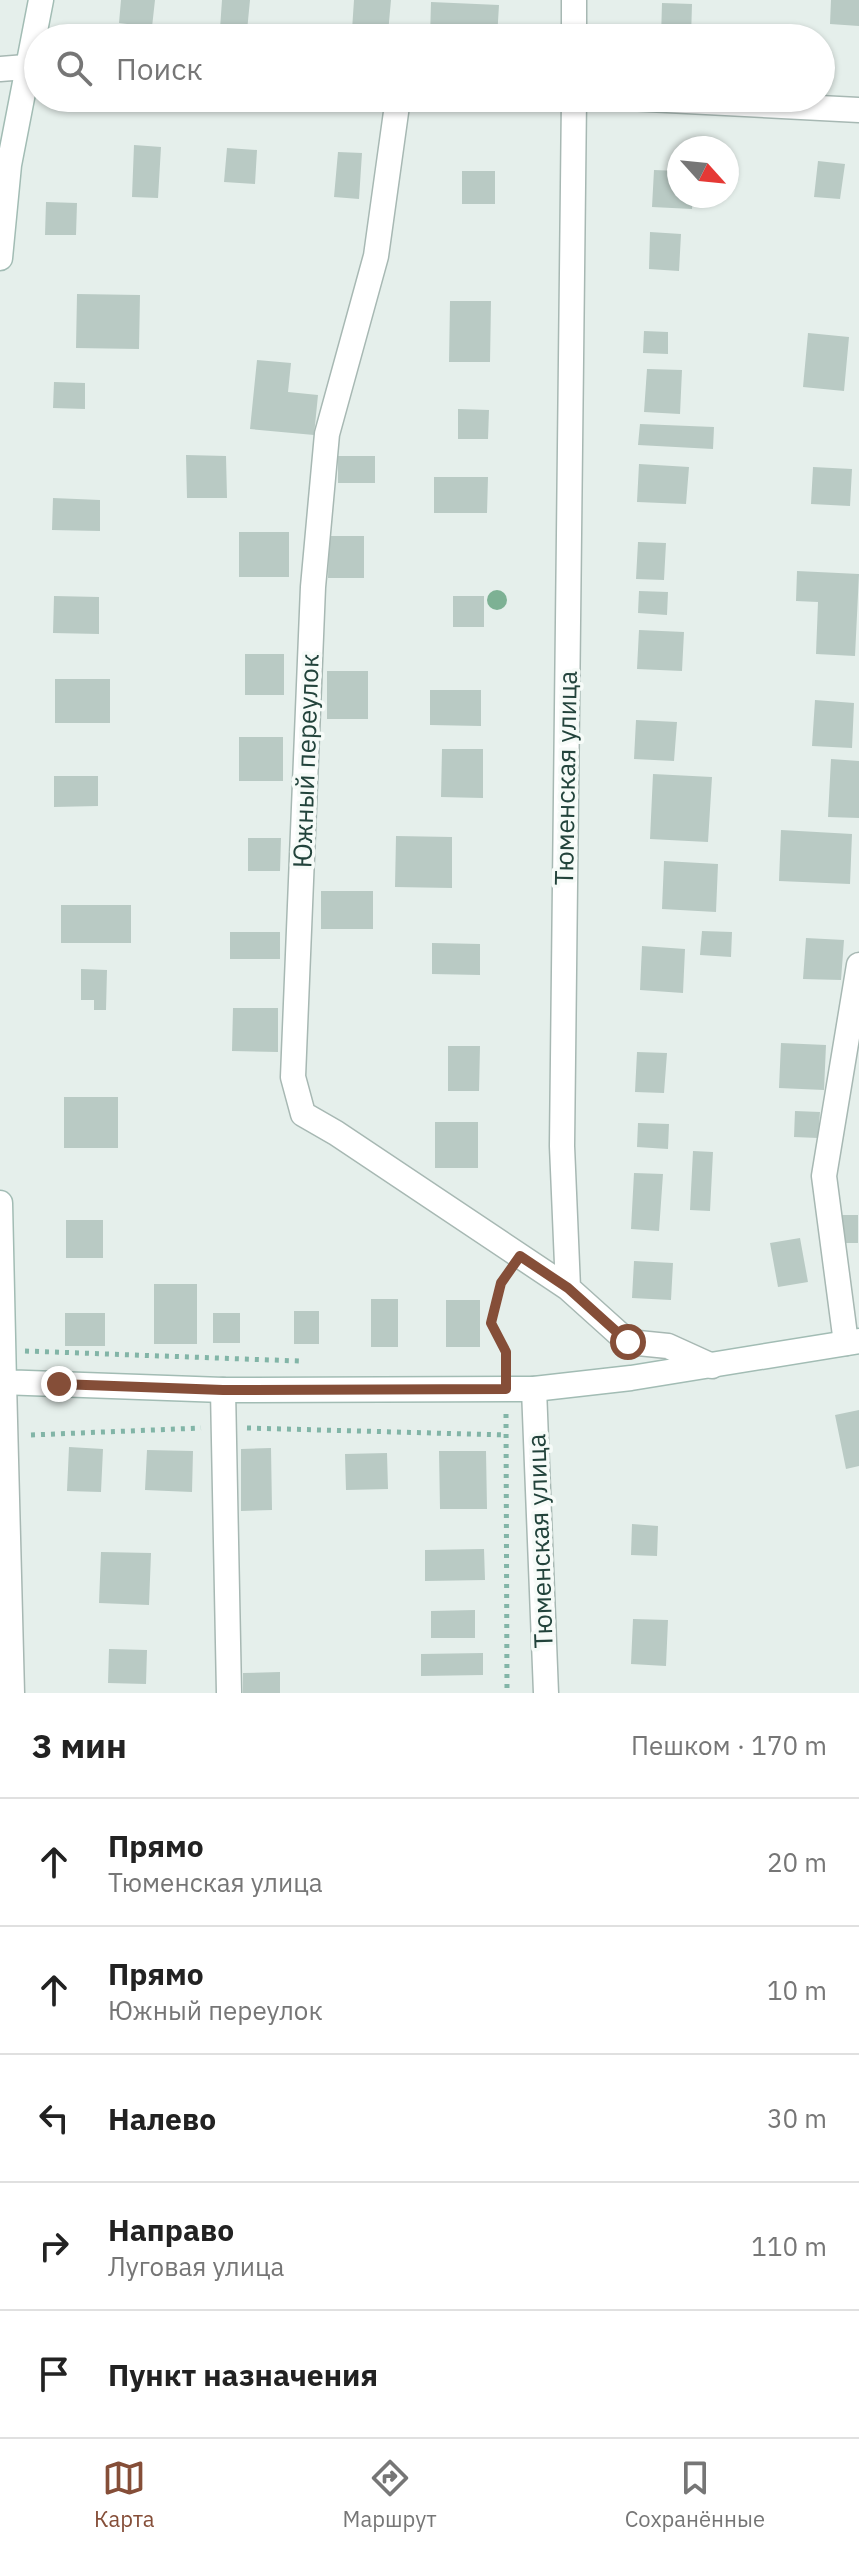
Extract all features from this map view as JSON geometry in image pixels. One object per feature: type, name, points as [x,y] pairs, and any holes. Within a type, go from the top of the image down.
[{"type":"street","points":[[38,24],[41,0]]},
{"type":"street","points":[[574,0],[574,24]]},
{"type":"street","points":[[0,69],[24,67]]},
{"type":"street","points":[[0,258],[9,165],[24,106]]},
{"type":"street","points":[[835,109],[859,110]]},
{"type":"street","name":"Южный переулок","points":[[396,112],[376,256],[327,434],[313,587],[293,1077],[303,1114],[568,1288]]},
{"type":"street","name":"Тюменская улица","points":[[568,1288],[562,1146],[574,112]]},
{"type":"street","points":[[2,1382],[223,1390],[534,1389],[712,1366],[852,1342],[824,1176],[859,965]]},
{"type":"street","points":[[0,1203],[12,1693]]},
{"type":"street","points":[[568,1288],[628,1342],[668,1346],[712,1366]]},
{"type":"street","name":"Тюменская улица","points":[[534,1389],[546,1693]]},
{"type":"street","points":[[223,1390],[229,1693]]},
{"type":"path","points":[[507,1693],[506,1352],[491,1323],[501,1283],[520,1256]]},
{"type":"path","points":[[3,1350],[302,1362]]},
{"type":"path","points":[[6,1437],[223,1427],[506,1435]]},
{"type":"building","points":[[121,0],[155,0],[152,24],[119,23]]},
{"type":"building","points":[[222,0],[250,0],[248,24],[220,24]]},
{"type":"building","points":[[354,0],[391,0],[389,24],[352,24]]},
{"type":"building","points":[[831,0],[859,0],[859,26],[830,24]]},
{"type":"building","points":[[431,2],[499,5],[498,24],[430,24]]},
{"type":"building","points":[[662,3],[692,4],[691,24],[661,24]]},
{"type":"building","points":[[134,145],[161,147],[158,198],[132,197]]},
{"type":"building","points":[[227,148],[257,150],[255,184],[224,182]]},
{"type":"building","points":[[338,152],[362,153],[359,199],[334,197]]},
{"type":"building","points":[[818,161],[845,164],[840,199],[814,197]]},
{"type":"building","points":[[654,170],[667,171],[667,208],[652,207]]},
{"type":"building","points":[[462,171],[495,171],[495,204],[462,204]]},
{"type":"building","points":[[46,202],[77,203],[76,235],[45,235]]},
{"type":"building","points":[[650,232],[681,234],[679,271],[649,269]]},
{"type":"building","points":[[77,294],[140,295],[139,349],[76,348]]},
{"type":"building","points":[[450,301],[491,301],[490,362],[449,362]]},
{"type":"building","points":[[644,331],[668,332],[668,354],[643,353]]},
{"type":"building","points":[[808,333],[849,337],[844,391],[803,387]]},
{"type":"building","points":[[257,360],[291,363],[288,392],[318,395],[314,435],[250,429]]},
{"type":"building","points":[[647,369],[682,370],[680,414],[644,412]]},
{"type":"building","points":[[54,382],[85,383],[85,409],[53,408]]},
{"type":"building","points":[[458,409],[489,410],[488,439],[458,439]]},
{"type":"building","points":[[640,424],[714,427],[713,449],[638,445]]},
{"type":"building","points":[[186,455],[226,456],[227,498],[187,498]]},
{"type":"building","points":[[338,456],[375,456],[375,483],[338,483]]},
{"type":"building","points":[[639,464],[689,467],[686,504],[637,502]]},
{"type":"building","points":[[813,467],[852,469],[850,506],[811,504]]},
{"type":"building","points":[[434,477],[488,477],[487,513],[434,513]]},
{"type":"building","points":[[53,498],[100,500],[100,531],[52,530]]},
{"type":"building","points":[[239,532],[289,532],[289,577],[239,577]]},
{"type":"building","points":[[329,536],[364,536],[364,578],[328,578]]},
{"type":"building","points":[[638,542],[666,543],[664,580],[636,579]]},
{"type":"building","points":[[797,571],[859,574],[855,656],[816,654],[818,602],[796,601]]},
{"type":"building","points":[[639,591],[668,592],[667,615],[638,613]]},
{"type":"building","points":[[54,596],[99,597],[99,634],[53,633]]},
{"type":"building","points":[[453,596],[484,596],[484,627],[453,627]]},
{"type":"building","points":[[639,630],[684,632],[682,671],[637,669]]},
{"type":"building","points":[[245,654],[284,654],[284,695],[245,695]]},
{"type":"building","points":[[327,671],[368,671],[368,719],[327,719]]},
{"type":"building","points":[[55,679],[110,679],[110,723],[55,723]]},
{"type":"building","points":[[430,690],[481,690],[481,726],[430,725]]},
{"type":"building","points":[[815,700],[854,703],[852,748],[812,746]]},
{"type":"building","points":[[636,720],[677,722],[674,761],[634,759]]},
{"type":"building","points":[[239,737],[283,737],[283,781],[239,781]]},
{"type":"building","points":[[442,749],[483,749],[483,798],[441,797]]},
{"type":"building","points":[[831,759],[859,761],[859,818],[828,817]]},
{"type":"building","points":[[653,774],[712,777],[708,842],[650,839]]},
{"type":"building","points":[[54,776],[98,776],[98,806],[54,807]]},
{"type":"building","points":[[781,830],[852,834],[850,884],[779,881]]},
{"type":"building","points":[[396,836],[452,837],[452,888],[395,887]]},
{"type":"building","points":[[248,838],[281,838],[280,871],[248,871]]},
{"type":"building","points":[[664,861],[718,864],[716,912],[662,909]]},
{"type":"building","points":[[321,891],[373,891],[373,929],[321,929]]},
{"type":"building","points":[[61,905],[131,905],[131,943],[61,943]]},
{"type":"building","points":[[702,931],[732,932],[731,957],[700,955]]},
{"type":"building","points":[[230,932],[280,932],[280,959],[230,959]]},
{"type":"building","points":[[806,938],[844,940],[841,980],[803,979]]},
{"type":"building","points":[[432,943],[480,944],[480,975],[432,974]]},
{"type":"building","points":[[642,946],[685,949],[683,993],[640,990]]},
{"type":"building","points":[[81,969],[107,970],[106,1010],[94,1010],[94,1000],[81,1000]]},
{"type":"building","points":[[233,1008],[278,1008],[278,1052],[232,1051]]},
{"type":"building","points":[[781,1043],[826,1045],[824,1090],[779,1088]]},
{"type":"building","points":[[448,1046],[480,1046],[479,1091],[448,1091]]},
{"type":"building","points":[[637,1052],[667,1053],[664,1093],[635,1092]]},
{"type":"building","points":[[64,1097],[118,1097],[118,1148],[64,1148]]},
{"type":"building","points":[[795,1111],[820,1112],[818,1138],[794,1137]]},
{"type":"building","points":[[435,1122],[478,1122],[478,1168],[435,1168]]},
{"type":"building","points":[[638,1123],[669,1124],[668,1149],[637,1147]]},
{"type":"building","points":[[693,1151],[713,1152],[710,1211],[690,1210]]},
{"type":"building","points":[[634,1173],[663,1174],[659,1231],[631,1229]]},
{"type":"building","points":[[841,1215],[858,1215],[858,1243],[841,1243]]},
{"type":"building","points":[[66,1220],[103,1220],[103,1258],[66,1258]]},
{"type":"building","points":[[800,1238],[808,1282],[778,1287],[770,1243]]},
{"type":"building","points":[[634,1261],[673,1263],[671,1300],[632,1298]]},
{"type":"building","points":[[154,1284],[197,1284],[197,1344],[154,1344]]},
{"type":"building","points":[[371,1299],[398,1299],[398,1347],[371,1347]]},
{"type":"building","points":[[446,1300],[480,1300],[480,1347],[446,1347]]},
{"type":"building","points":[[294,1311],[319,1311],[319,1344],[294,1344]]},
{"type":"building","points":[[65,1313],[105,1313],[105,1346],[65,1346]]},
{"type":"building","points":[[213,1313],[240,1313],[240,1343],[213,1343]]},
{"type":"building","points":[[859,1410],[859,1466],[846,1469],[835,1415]]},
{"type":"building","points":[[69,1447],[103,1449],[101,1492],[67,1491]]},
{"type":"building","points":[[271,1448],[272,1510],[241,1511],[241,1449]]},
{"type":"building","points":[[147,1450],[193,1451],[192,1492],[145,1490]]},
{"type":"building","points":[[439,1451],[486,1451],[487,1509],[440,1509]]},
{"type":"building","points":[[387,1453],[388,1489],[346,1490],[345,1454]]},
{"type":"building","points":[[632,1524],[658,1526],[657,1556],[631,1555]]},
{"type":"building","points":[[484,1549],[485,1580],[425,1581],[425,1550]]},
{"type":"building","points":[[101,1552],[151,1553],[149,1605],[99,1603]]},
{"type":"building","points":[[475,1610],[475,1638],[431,1638],[431,1611]]},
{"type":"building","points":[[633,1619],[668,1620],[666,1666],[631,1664]]},
{"type":"building","points":[[109,1649],[147,1650],[146,1684],[108,1683]]},
{"type":"building","points":[[483,1653],[483,1675],[421,1676],[421,1654]]},
{"type":"building","points":[[280,1672],[280,1693],[243,1693],[243,1673]]},
{"type":"route","points":[[59,1384],[223,1390],[506,1389],[506,1352],[491,1323],[501,1283],[520,1256],[568,1288],[628,1342]]}]
